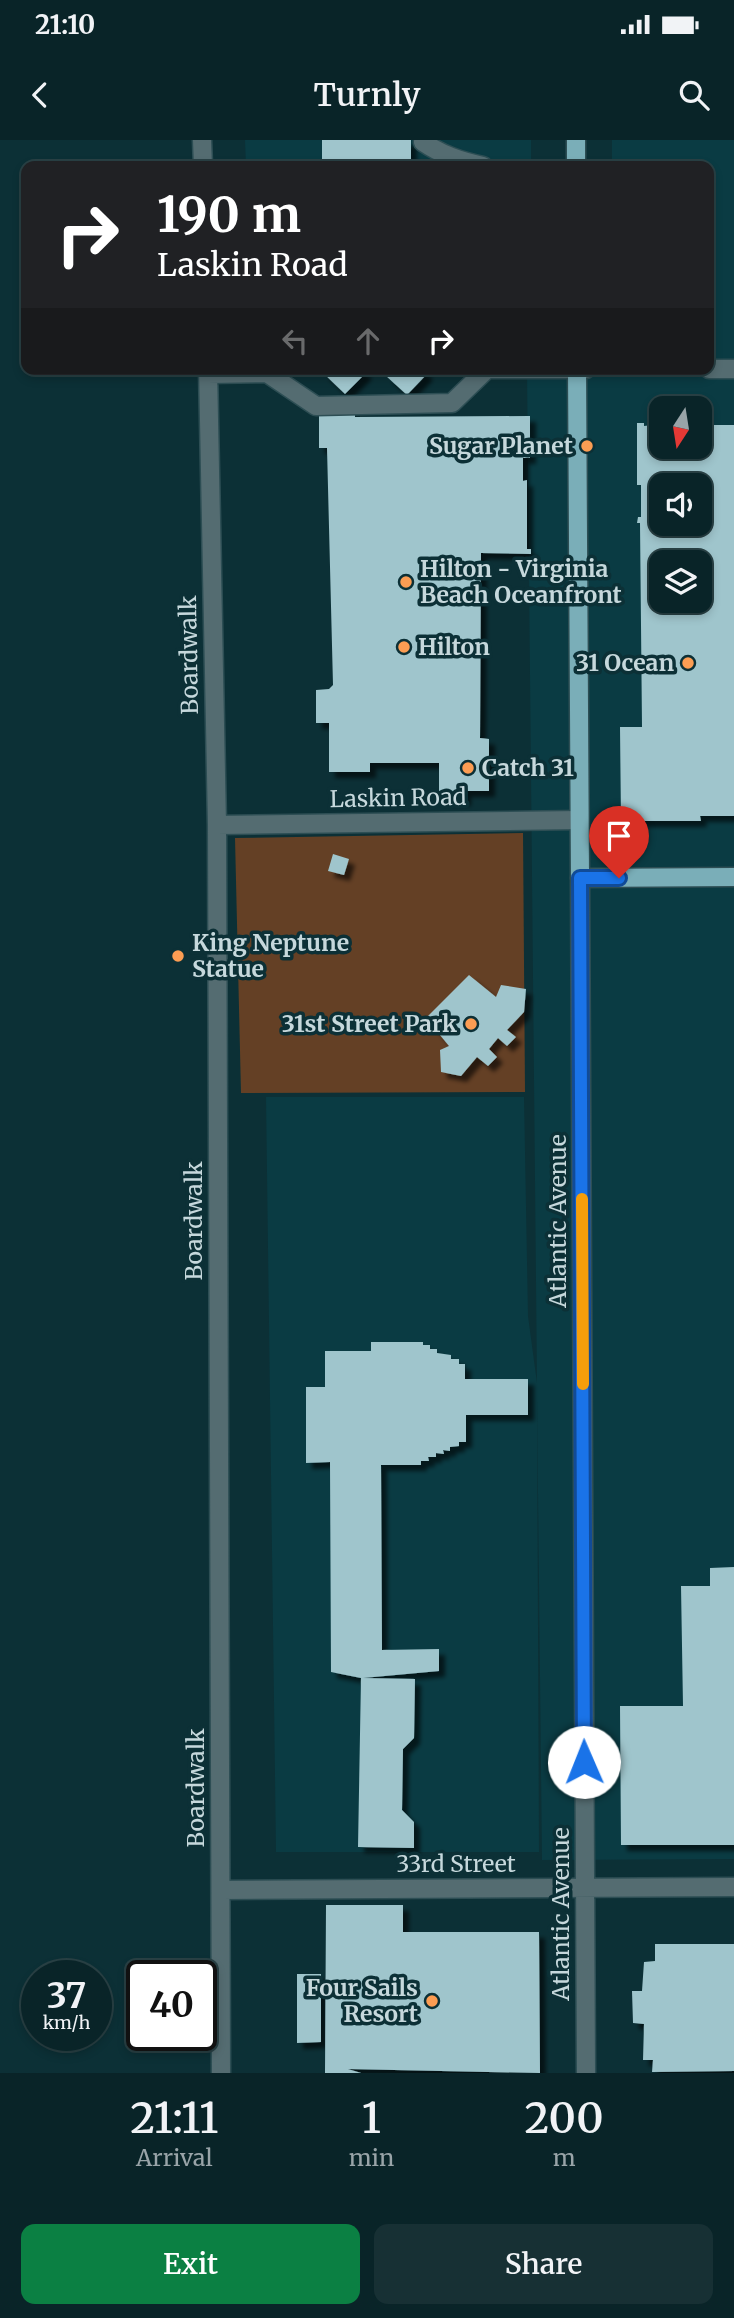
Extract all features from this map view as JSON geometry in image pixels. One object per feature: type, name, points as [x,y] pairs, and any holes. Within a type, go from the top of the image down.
[{"type":"main road","points":[[576,140],[576,161]]},
{"type":"main road","name":"Atlantic Avenue","points":[[577,375],[580,878]]},
{"type":"main road","points":[[580,878],[734,877]]},
{"type":"street","points":[[202,140],[203,161]]},
{"type":"street","points":[[422,142],[458,161]]},
{"type":"street","points":[[714,369],[734,369]]},
{"type":"street","name":"Boardwalk","points":[[208,375],[216,825],[221,2073]]},
{"type":"street","points":[[275,375],[316,406],[452,403],[479,375]]},
{"type":"street","name":"Laskin Road","points":[[216,825],[579,820]]},
{"type":"street","name":"Atlantic Avenue","points":[[580,878],[586,2073]]},
{"type":"street","name":"33rd Street","points":[[221,1890],[734,1887]]},
{"type":"shaded area","points":[[245,140],[531,140],[531,161],[246,161]]},
{"type":"shaded area","points":[[612,140],[734,140],[734,1859],[542,1860],[537,1399],[539,1852],[276,1852],[266,1097],[524,1097],[528,1316],[537,1383],[527,375],[714,375],[714,161],[612,161]]},
{"type":"shaded area","points":[[523,833],[525,1092],[241,1093],[235,838]]},
{"type":"building","points":[[322,140],[411,140],[411,161],[322,161]]},
{"type":"building","points":[[325,375],[364,375],[345,394]]},
{"type":"building","points":[[387,375],[426,375],[407,395]]},
{"type":"building","name":"Hilton - Virginia Beach Oceanfront","points":[[319,412],[355,412],[355,417],[530,416],[530,458],[523,458],[523,481],[527,480],[527,549],[531,549],[531,554],[481,553],[480,738],[489,739],[489,791],[465,791],[465,800],[443,800],[443,791],[439,791],[439,763],[370,763],[370,772],[329,772],[329,723],[316,723],[316,690],[329,689],[333,685],[327,448],[319,448]]},
{"type":"building","name":"31 Ocean","points":[[637,423],[649,425],[649,459],[712,459],[712,425],[734,425],[734,816],[700,816],[701,821],[621,821],[620,727],[642,727],[640,523],[637,523],[638,517],[641,517],[641,485],[637,485]]},
{"type":"building","points":[[333,854],[349,859],[344,875],[328,871]]},
{"type":"building","name":"31st Street Park","points":[[469,975],[496,997],[501,985],[526,989],[524,1012],[507,1030],[516,1037],[507,1046],[498,1038],[489,1049],[497,1057],[488,1066],[477,1057],[461,1076],[441,1072],[440,1050],[449,1046],[426,1018]]},
{"type":"building","points":[[371,1342],[423,1342],[423,1345],[430,1345],[430,1349],[437,1349],[437,1353],[451,1355],[451,1359],[459,1359],[459,1364],[465,1364],[465,1379],[528,1379],[528,1415],[466,1415],[466,1442],[450,1447],[450,1451],[443,1450],[444,1454],[436,1453],[436,1457],[428,1457],[429,1461],[421,1461],[421,1465],[381,1465],[382,1650],[439,1649],[439,1671],[363,1678],[415,1679],[414,1738],[403,1749],[402,1810],[414,1822],[414,1848],[358,1847],[361,1678],[331,1672],[330,1462],[306,1463],[306,1387],[325,1387],[325,1351],[371,1351]]},
{"type":"building","points":[[734,1567],[734,1845],[621,1845],[620,1706],[683,1706],[681,1586],[710,1586],[710,1568]]},
{"type":"building","name":"Four Sails Resort","points":[[326,1905],[403,1905],[403,1932],[539,1932],[540,2073],[348,2069],[361,2073],[325,2073]]},
{"type":"building","points":[[655,1944],[734,1944],[734,2071],[652,2072],[653,2060],[643,2060],[644,2024],[633,2023],[632,1991],[642,1991],[644,1962],[655,1961]]},
{"type":"building","points":[[297,1974],[321,1974],[321,2042],[297,2043]]},
{"type":"slow traffic","points":[[582,1199],[583,1384]]},
{"type":"place","name":"Sugar Planet","points":[[587,446]]},
{"type":"place","name":"Hilton - Virginia Beach Oceanfront","points":[[406,582]]},
{"type":"place","name":"Hilton","points":[[404,647]]},
{"type":"place","name":"31 Ocean","points":[[688,663]]},
{"type":"place","name":"Catch 31","points":[[468,768]]},
{"type":"place","name":"King Neptune Statue","points":[[178,956]]},
{"type":"place","name":"31st Street Park","points":[[471,1024]]},
{"type":"place","name":"Four Sails Resort","points":[[432,2001]]},
{"type":"route","points":[[584,1762],[580,878],[619,878]]}]
